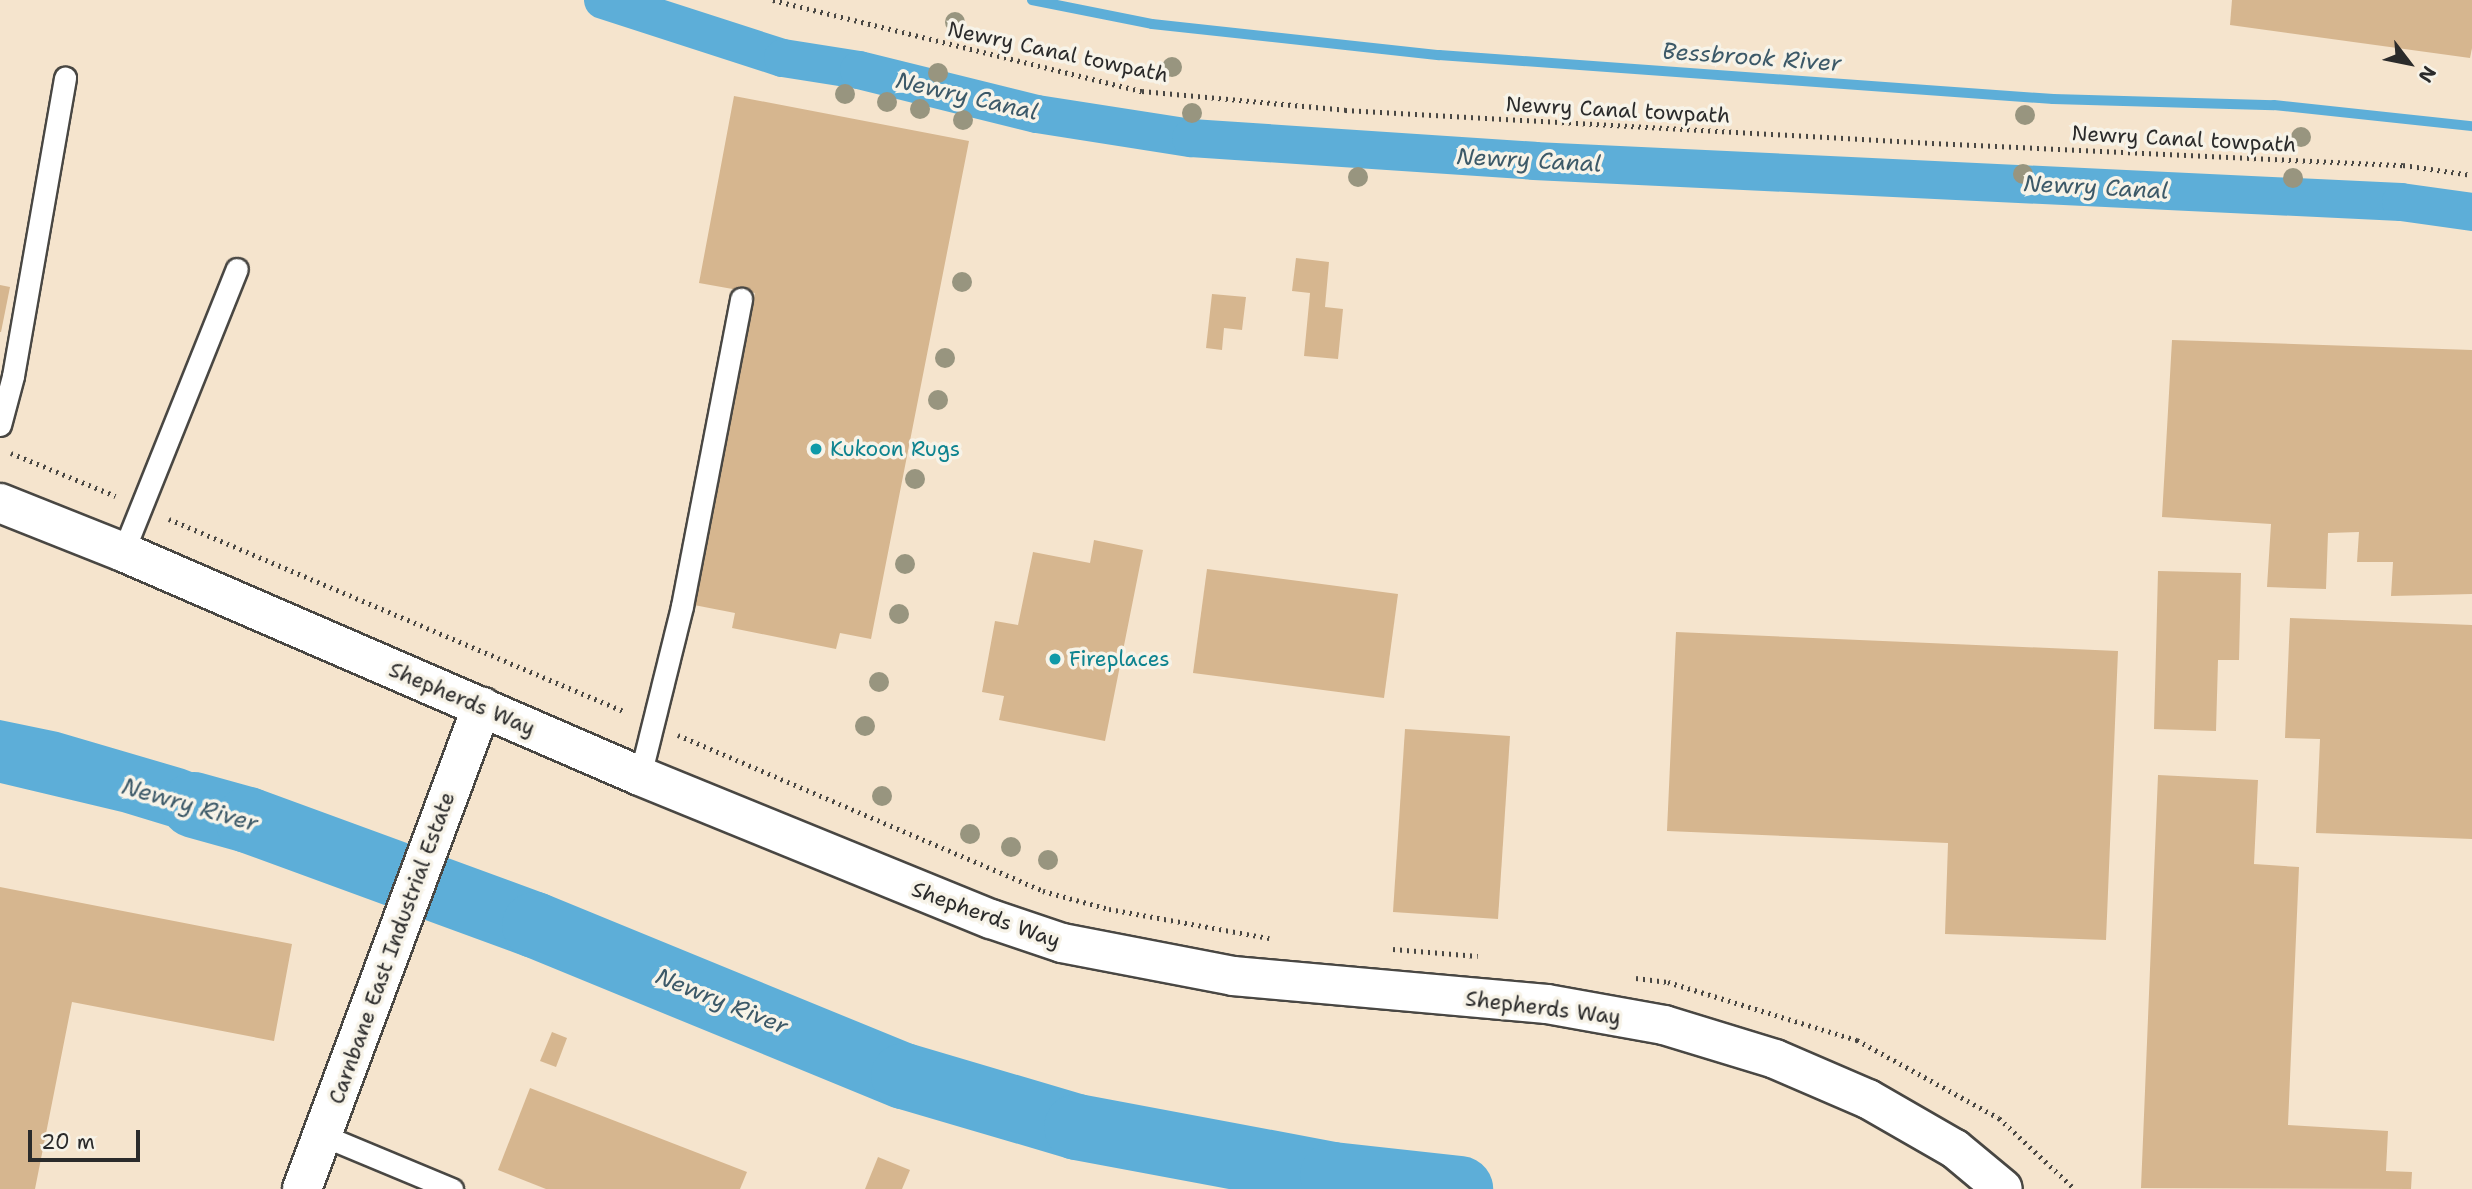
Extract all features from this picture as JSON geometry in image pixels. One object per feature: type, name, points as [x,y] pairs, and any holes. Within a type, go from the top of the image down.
[{"type":"street","name":"Shepherds Way","points":[[0,503],[123,552],[640,776],[911,889],[1062,943],[1233,976],[1547,1004],[1676,1029],[1775,1059],[1868,1100],[1955,1149],[2003,1189]]},
{"type":"street","name":"Carnbane East Industrial Estate","points":[[302,1189],[482,706]]},
{"type":"lane","points":[[0,425],[13,376],[65,78]]},
{"type":"lane","points":[[123,552],[237,269]]},
{"type":"lane","points":[[640,776],[682,606],[741,299]]},
{"type":"lane","points":[[322,1135],[452,1189]]},
{"type":"path","name":"Newry Canal towpath","points":[[773,0],[1142,91],[1345,110],[1918,143],[2403,165],[2472,175]]},
{"type":"path","points":[[0,448],[1043,891],[1110,909],[1273,938]]},
{"type":"path","points":[[1383,948],[1479,957]]},
{"type":"path","points":[[1627,977],[1668,982],[1857,1040],[1999,1118],[2075,1189]]},
{"type":"water","name":"Newry River","points":[[0,720],[58,732],[184,769],[285,808],[280,860],[122,812],[0,783]]},
{"type":"building","points":[[2232,0],[2472,0],[2470,58],[2230,25]]},
{"type":"building","name":"Kukoon Rugs","points":[[734,96],[969,141],[871,639],[840,633],[836,649],[732,628],[735,613],[694,605],[755,293],[699,283]]},
{"type":"building","points":[[1296,258],[1329,262],[1325,307],[1343,309],[1338,359],[1304,356],[1310,293],[1292,291]]},
{"type":"building","points":[[0,285],[10,287],[1,332],[0,332]]},
{"type":"building","points":[[1212,294],[1246,297],[1242,330],[1224,328],[1222,350],[1206,348]]},
{"type":"building","points":[[2172,340],[2472,350],[2472,594],[2391,596],[2393,562],[2357,562],[2359,532],[2328,533],[2326,589],[2267,587],[2271,524],[2162,517]]},
{"type":"building","name":"Fireplaces","points":[[1094,540],[1143,550],[1105,741],[999,720],[1004,696],[982,692],[995,621],[1018,625],[1033,552],[1090,563]]},
{"type":"building","points":[[1207,569],[1398,594],[1384,698],[1193,673]]},
{"type":"building","points":[[2158,571],[2241,573],[2239,660],[2218,660],[2216,731],[2154,729]]},
{"type":"building","points":[[2290,618],[2472,625],[2472,839],[2316,833],[2320,739],[2285,738]]},
{"type":"building","points":[[1676,632],[2118,651],[2106,940],[1945,934],[1948,843],[1667,831]]},
{"type":"building","points":[[1405,729],[1510,736],[1498,919],[1393,912]]},
{"type":"building","points":[[2158,775],[2258,780],[2254,864],[2299,867],[2288,1125],[2388,1131],[2386,1171],[2412,1172],[2411,1189],[2141,1188]]},
{"type":"building","points":[[0,887],[292,944],[274,1041],[72,1002],[35,1189],[0,1189]]},
{"type":"building","points":[[552,1032],[567,1038],[556,1067],[540,1061]]},
{"type":"building","points":[[530,1088],[747,1172],[740,1189],[546,1189],[498,1170]]},
{"type":"building","points":[[878,1157],[910,1170],[902,1189],[865,1189]]},
{"type":"waterway","name":"Newry Canal","points":[[603,0],[783,58],[859,70],[1037,114],[1191,138],[1534,161],[2401,202],[2472,212]]},
{"type":"waterway","name":"Bessbrook River","points":[[1032,0],[1152,24],[1439,55],[2053,99],[2274,105],[2472,126]]},
{"type":"waterway","name":"Newry River","points":[[194,805],[248,820],[535,925],[904,1076],[1077,1127],[1333,1175],[1460,1189]]},
{"type":"place","name":"Kukoon Rugs","points":[[816,449]]},
{"type":"place","name":"Fireplaces","points":[[1055,659]]}]
